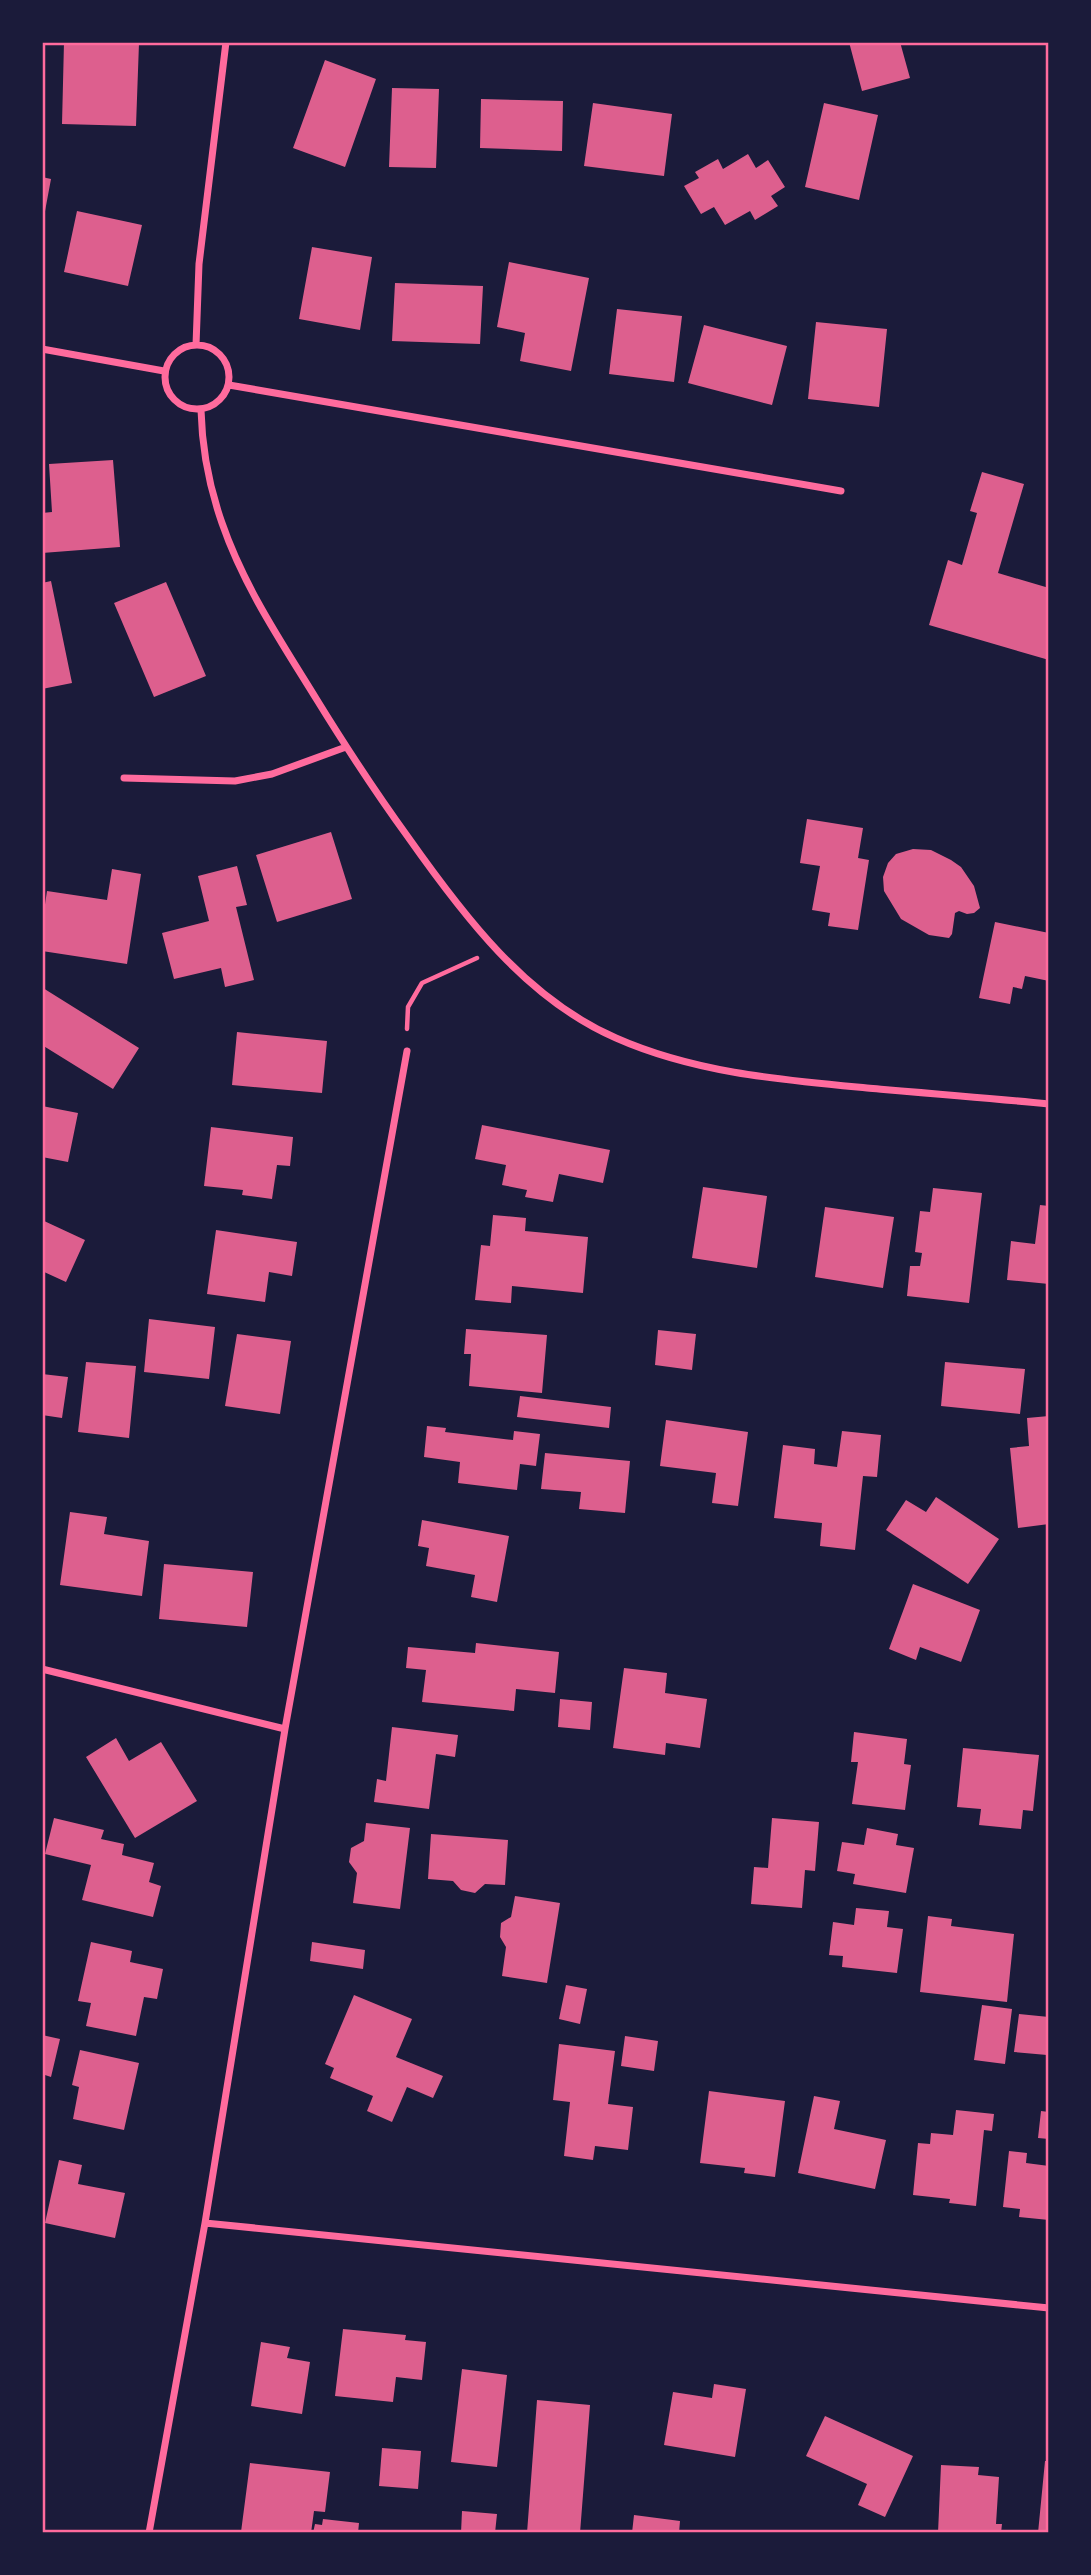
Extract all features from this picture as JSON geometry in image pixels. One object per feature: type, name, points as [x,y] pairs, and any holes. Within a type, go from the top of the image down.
[{"type":"street","points":[[196,345],[199,264],[226,42]]},
{"type":"street","points":[[206,346],[224,359],[229,385],[215,404],[201,410],[181,406],[167,391],[164,371],[176,352],[185,347],[206,346]]},
{"type":"street","points":[[42,349],[164,371]]},
{"type":"street","points":[[229,385],[841,491]]},
{"type":"street","points":[[201,410],[201,439],[212,493],[240,567],[264,614],[346,747],[450,897],[496,949],[567,1011],[616,1038],[683,1062],[790,1081],[1049,1104]]},
{"type":"street","points":[[124,778],[235,781],[272,774],[346,747]]},
{"type":"street","points":[[149,2533],[205,2223],[285,1729],[407,1051]]},
{"type":"street","points":[[42,1669],[285,1729]]},
{"type":"street","points":[[205,2223],[1049,2308]]},
{"type":"path","points":[[408,1007],[422,983],[496,949]]},
{"type":"building","points":[[64,42],[139,43],[136,126],[62,124]]},
{"type":"building","points":[[849,42],[900,42],[910,78],[862,91]]},
{"type":"building","points":[[325,60],[376,79],[345,167],[293,148]]},
{"type":"building","points":[[392,88],[439,89],[436,168],[389,167]]},
{"type":"building","points":[[481,99],[563,101],[562,151],[480,148]]},
{"type":"building","points":[[593,103],[672,114],[664,176],[584,166]]},
{"type":"building","points":[[824,103],[878,115],[859,200],[805,187]]},
{"type":"building","points":[[748,154],[756,168],[768,160],[785,187],[771,196],[778,206],[755,220],[750,211],[725,225],[714,207],[701,214],[684,186],[699,178],[695,172],[718,159],[723,169]]},
{"type":"building","points":[[42,177],[51,179],[43,222],[42,222]]},
{"type":"building","points":[[77,211],[142,225],[128,286],[64,272]]},
{"type":"building","points":[[312,247],[372,257],[360,330],[299,319]]},
{"type":"building","points":[[509,262],[589,278],[571,371],[520,361],[525,333],[497,327]]},
{"type":"building","points":[[395,283],[483,286],[480,344],[392,341]]},
{"type":"building","points":[[617,309],[682,316],[674,382],[609,374]]},
{"type":"building","points":[[816,322],[887,329],[879,407],[808,399]]},
{"type":"building","points":[[704,325],[787,346],[772,405],[688,383]]},
{"type":"building","points":[[113,460],[120,547],[42,553],[42,513],[52,512],[49,464]]},
{"type":"building","points":[[982,472],[1024,484],[998,573],[1049,588],[1049,660],[929,625],[948,560],[962,565],[977,513],[970,511]]},
{"type":"building","points":[[51,581],[72,683],[42,689],[42,583]]},
{"type":"building","points":[[166,582],[206,676],[154,697],[114,603]]},
{"type":"building","points":[[807,819],[863,828],[858,858],[869,860],[858,930],[828,926],[830,913],[812,910],[820,866],[800,863]]},
{"type":"building","points":[[331,832],[352,899],[277,922],[256,855]]},
{"type":"building","points":[[913,849],[931,850],[951,860],[961,867],[974,886],[980,908],[974,913],[955,913],[949,938],[929,935],[901,919],[884,891],[883,877],[888,863],[896,854]]},
{"type":"building","points":[[237,866],[247,905],[236,907],[254,980],[225,987],[221,968],[174,979],[162,933],[209,921],[198,876]]},
{"type":"building","points":[[112,869],[141,874],[127,964],[42,951],[42,925],[47,891],[107,900]]},
{"type":"building","points":[[995,922],[1049,933],[1049,981],[1025,976],[1022,989],[1013,987],[1010,1004],[979,998]]},
{"type":"building","points":[[43,988],[139,1048],[113,1089],[42,1045]]},
{"type":"building","points":[[237,1032],[327,1041],[322,1093],[232,1085]]},
{"type":"building","points":[[42,1106],[78,1113],[68,1162],[42,1157]]},
{"type":"building","points":[[482,1125],[610,1150],[603,1183],[559,1174],[553,1202],[525,1197],[527,1190],[502,1185],[506,1165],[475,1159]]},
{"type":"building","points":[[211,1127],[293,1137],[290,1166],[277,1165],[272,1199],[242,1195],[243,1190],[204,1186]]},
{"type":"building","points":[[703,1187],[767,1196],[757,1268],[692,1258]]},
{"type":"building","points":[[933,1188],[982,1193],[969,1303],[907,1296],[910,1266],[920,1266],[922,1253],[915,1252],[920,1211],[930,1212]]},
{"type":"building","points":[[1040,1205],[1049,1206],[1049,1284],[1007,1280],[1011,1241],[1035,1244]]},
{"type":"building","points":[[825,1207],[894,1217],[883,1288],[815,1277]]},
{"type":"building","points":[[493,1215],[526,1218],[525,1231],[588,1237],[583,1293],[512,1286],[511,1303],[475,1300],[481,1245],[490,1246]]},
{"type":"building","points":[[42,1220],[85,1240],[66,1282],[42,1271]]},
{"type":"building","points":[[216,1230],[297,1242],[292,1276],[269,1272],[265,1302],[207,1294]]},
{"type":"building","points":[[149,1319],[215,1327],[209,1379],[144,1372]]},
{"type":"building","points":[[466,1329],[547,1335],[542,1393],[469,1386],[471,1354],[464,1354]]},
{"type":"building","points":[[658,1330],[696,1334],[692,1370],[655,1365]]},
{"type":"building","points":[[237,1334],[291,1341],[280,1414],[225,1406]]},
{"type":"building","points":[[86,1362],[136,1366],[129,1438],[78,1432]]},
{"type":"building","points":[[945,1362],[1025,1369],[1020,1414],[941,1406]]},
{"type":"building","points":[[42,1374],[68,1377],[62,1418],[42,1415]]},
{"type":"building","points":[[520,1396],[611,1407],[609,1428],[517,1417]]},
{"type":"building","points":[[1049,1416],[1049,1524],[1018,1528],[1010,1448],[1029,1446],[1027,1418]]},
{"type":"building","points":[[666,1420],[748,1432],[738,1506],[712,1503],[716,1473],[660,1466]]},
{"type":"building","points":[[427,1426],[446,1428],[445,1432],[513,1440],[514,1431],[540,1434],[536,1466],[520,1464],[517,1490],[458,1483],[460,1462],[424,1457]]},
{"type":"building","points":[[842,1431],[881,1435],[877,1477],[863,1476],[855,1550],[820,1546],[822,1523],[774,1518],[783,1445],[815,1449],[814,1464],[837,1467]]},
{"type":"building","points":[[545,1453],[630,1461],[625,1513],[579,1509],[581,1492],[541,1489]]},
{"type":"building","points":[[936,1497],[999,1539],[968,1584],[886,1530],[906,1500],[926,1512]]},
{"type":"building","points":[[70,1512],[107,1517],[104,1534],[149,1541],[142,1596],[60,1585]]},
{"type":"building","points":[[422,1520],[509,1536],[497,1602],[471,1597],[475,1575],[426,1566],[429,1548],[418,1546]]},
{"type":"building","points":[[164,1564],[253,1572],[247,1627],[159,1619]]},
{"type":"building","points":[[913,1584],[980,1610],[961,1662],[920,1647],[916,1660],[889,1649]]},
{"type":"building","points":[[476,1643],[559,1652],[555,1693],[516,1689],[514,1711],[422,1702],[426,1670],[406,1668],[408,1647],[475,1653]]},
{"type":"building","points":[[624,1668],[667,1673],[665,1693],[707,1699],[700,1748],[666,1743],[665,1755],[613,1748]]},
{"type":"building","points":[[560,1699],[592,1702],[590,1730],[558,1727]]},
{"type":"building","points":[[392,1727],[458,1735],[455,1757],[436,1754],[429,1809],[374,1802],[377,1779],[386,1781]]},
{"type":"building","points":[[854,1732],[907,1739],[904,1764],[911,1765],[905,1810],[852,1804],[858,1762],[851,1762]]},
{"type":"building","points":[[116,1738],[129,1761],[161,1742],[197,1801],[135,1838],[86,1757]]},
{"type":"building","points":[[963,1748],[1039,1755],[1033,1811],[1023,1810],[1021,1829],[979,1825],[981,1809],[957,1807]]},
{"type":"building","points":[[54,1818],[104,1830],[101,1839],[124,1844],[122,1855],[154,1863],[149,1882],[161,1886],[153,1917],[82,1900],[91,1865],[45,1854]]},
{"type":"building","points":[[772,1818],[819,1822],[815,1871],[805,1870],[802,1908],[751,1904],[754,1867],[768,1868]]},
{"type":"building","points":[[366,1823],[410,1828],[400,1909],[353,1903],[357,1873],[349,1862],[351,1848],[364,1841]]},
{"type":"building","points":[[867,1828],[898,1834],[896,1845],[914,1848],[906,1893],[853,1884],[855,1874],[837,1871],[842,1842],[864,1845]]},
{"type":"building","points":[[431,1834],[508,1840],[505,1885],[485,1884],[475,1893],[461,1890],[453,1881],[428,1879]]},
{"type":"building","points":[[515,1896],[560,1903],[547,1983],[502,1976],[506,1947],[500,1937],[501,1923],[511,1917]]},
{"type":"building","points":[[856,1908],[889,1911],[887,1927],[903,1929],[897,1973],[842,1967],[843,1956],[829,1955],[833,1922],[854,1925]]},
{"type":"building","points":[[928,1916],[952,1919],[951,1926],[1014,1934],[1007,2002],[920,1992]]},
{"type":"building","points":[[91,1942],[132,1951],[130,1962],[163,1969],[157,1999],[144,1997],[136,2036],[86,2026],[91,2003],[78,2001]]},
{"type":"building","points":[[312,1942],[365,1950],[363,1969],[310,1961]]},
{"type":"building","points":[[566,1985],[587,1989],[580,2024],[559,2019]]},
{"type":"building","points":[[354,1995],[412,2019],[396,2057],[443,2076],[433,2098],[407,2087],[392,2122],[367,2111],[373,2096],[330,2078],[334,2068],[325,2064]]},
{"type":"building","points":[[982,2005],[1012,2009],[1005,2064],[974,2060]]},
{"type":"building","points":[[1019,2014],[1049,2017],[1047,2055],[1014,2052]]},
{"type":"building","points":[[42,2035],[60,2039],[51,2077],[42,2074]]},
{"type":"building","points":[[625,2036],[658,2041],[654,2071],[621,2066]]},
{"type":"building","points":[[559,2044],[615,2051],[608,2104],[633,2107],[628,2150],[595,2146],[593,2160],[564,2156],[570,2102],[553,2100]]},
{"type":"building","points":[[80,2050],[139,2063],[124,2130],[73,2119],[79,2087],[72,2085]]},
{"type":"building","points":[[709,2091],[785,2101],[775,2177],[744,2173],[745,2168],[700,2163]]},
{"type":"building","points":[[814,2096],[840,2101],[834,2129],[886,2140],[875,2189],[798,2173]]},
{"type":"building","points":[[956,2110],[994,2114],[992,2131],[984,2130],[976,2206],[949,2203],[950,2199],[913,2195],[918,2143],[930,2144],[931,2133],[953,2135]]},
{"type":"building","points":[[1041,2111],[1049,2112],[1049,2139],[1038,2138]]},
{"type":"building","points":[[1009,2151],[1027,2153],[1026,2163],[1049,2166],[1049,2220],[1019,2217],[1020,2209],[1003,2207]]},
{"type":"building","points":[[59,2160],[82,2165],[78,2184],[125,2193],[115,2238],[45,2223]]},
{"type":"building","points":[[343,2329],[406,2335],[405,2340],[426,2342],[422,2380],[396,2377],[393,2402],[335,2396]]},
{"type":"building","points":[[261,2342],[290,2347],[287,2358],[310,2362],[302,2414],[251,2406]]},
{"type":"building","points":[[462,2369],[507,2375],[497,2467],[451,2462]]},
{"type":"building","points":[[714,2384],[746,2389],[735,2457],[664,2445],[673,2392],[712,2398]]},
{"type":"building","points":[[537,2400],[590,2405],[580,2533],[527,2533]]},
{"type":"building","points":[[825,2416],[913,2456],[885,2517],[858,2505],[867,2484],[806,2456]]},
{"type":"building","points":[[382,2448],[421,2451],[418,2489],[379,2486]]},
{"type":"building","points":[[1045,2461],[1049,2461],[1049,2533],[1038,2533]]},
{"type":"building","points":[[250,2463],[330,2472],[325,2512],[314,2511],[311,2533],[241,2532]]},
{"type":"building","points":[[941,2465],[979,2467],[978,2475],[999,2477],[996,2524],[1002,2524],[1001,2533],[938,2533]]},
{"type":"building","points":[[462,2511],[497,2514],[495,2533],[461,2533]]},
{"type":"building","points":[[634,2515],[680,2521],[679,2533],[632,2533]]},
{"type":"building","points":[[323,2519],[359,2523],[358,2533],[313,2533],[315,2524],[322,2525]]}]
